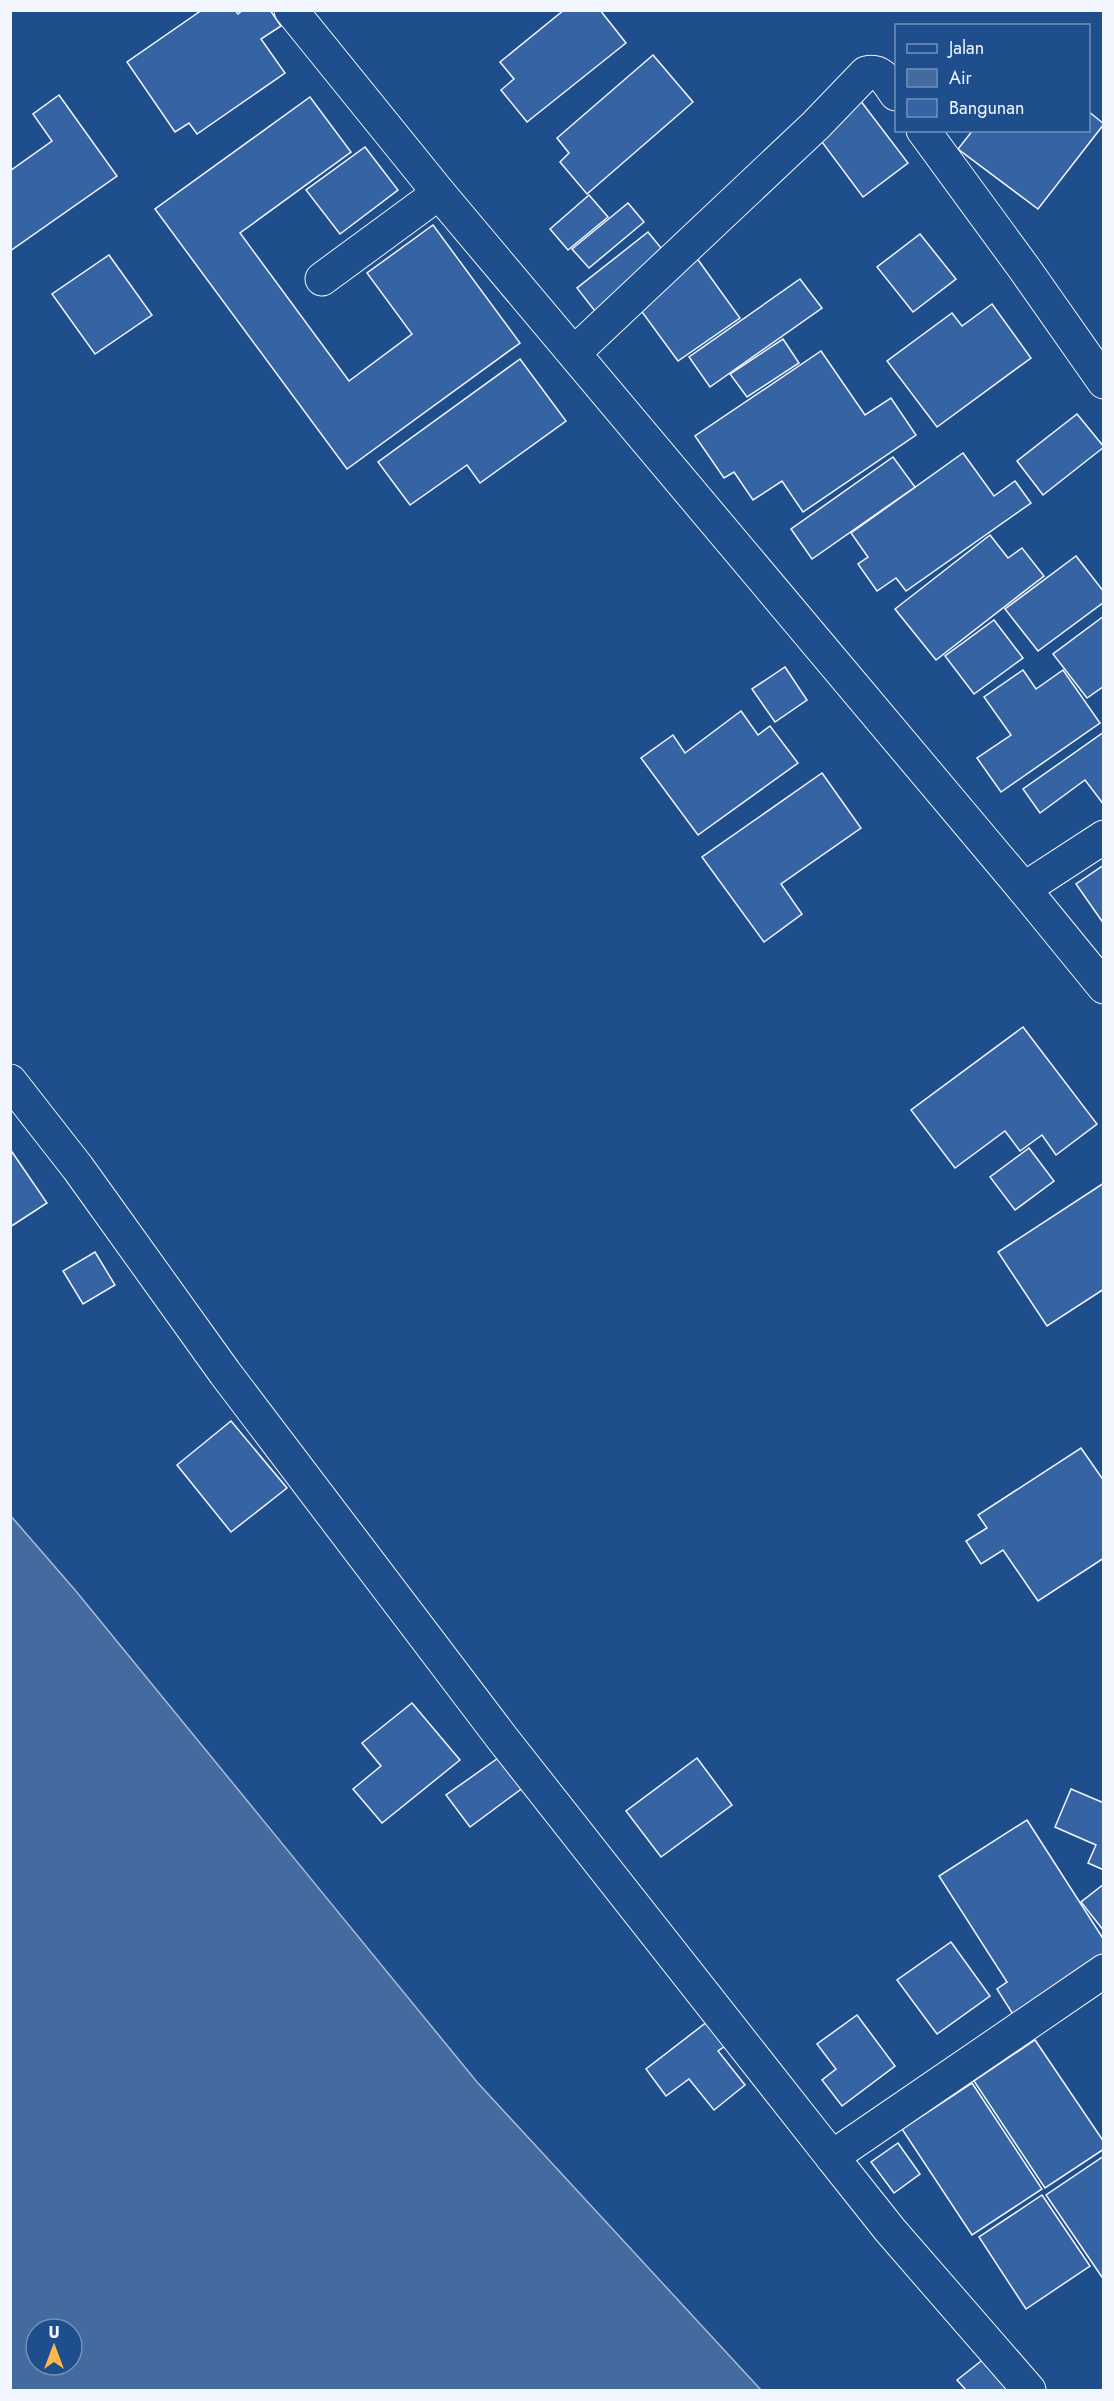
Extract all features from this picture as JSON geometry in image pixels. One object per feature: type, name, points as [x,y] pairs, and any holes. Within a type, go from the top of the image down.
[{"type":"street","points":[[291,10],[439,193],[1104,987]]},
{"type":"street","points":[[574,353],[816,125],[866,73],[877,72],[895,91]]},
{"type":"street","points":[[924,132],[1024,267],[1104,382]]},
{"type":"street","points":[[322,279],[439,193]]},
{"type":"street","points":[[1024,889],[1104,837]]},
{"type":"street","points":[[10,1081],[78,1168],[225,1373],[502,1738],[890,2230],[1029,2391]]},
{"type":"street","points":[[832,2157],[1104,1971]]},
{"type":"water","points":[[10,1515],[75,1590],[477,2082],[761,2390],[11,2390]]},
{"type":"building","points":[[202,10],[235,10],[238,14],[243,10],[270,10],[281,26],[261,39],[285,73],[197,134],[189,123],[175,132],[127,62]]},
{"type":"building","points":[[564,10],[600,10],[626,43],[527,122],[501,90],[514,79],[500,62]]},
{"type":"building","points":[[653,55],[693,102],[587,194],[560,162],[569,153],[557,138]]},
{"type":"building","points":[[59,95],[117,176],[10,251],[10,171],[52,141],[33,114]]},
{"type":"building","points":[[310,97],[351,152],[240,233],[349,381],[412,334],[367,273],[433,225],[520,343],[347,469],[155,209]]},
{"type":"building","points":[[860,100],[908,163],[863,197],[816,134]]},
{"type":"building","points":[[1090,113],[1104,124],[1038,209],[958,149],[971,132],[1090,132]]},
{"type":"building","points":[[365,147],[398,190],[340,234],[306,190]]},
{"type":"building","points":[[589,195],[608,217],[568,250],[550,229]]},
{"type":"building","points":[[628,203],[644,222],[589,268],[572,249]]},
{"type":"building","points":[[648,232],[670,259],[598,315],[577,288]]},
{"type":"building","points":[[920,234],[956,279],[913,312],[877,267]]},
{"type":"building","points":[[109,255],[152,315],[95,354],[52,294]]},
{"type":"building","points":[[696,257],[740,318],[678,361],[634,301]]},
{"type":"building","points":[[800,279],[822,308],[710,387],[689,357]]},
{"type":"building","points":[[992,304],[1031,358],[937,427],[887,361],[952,313],[962,326]]},
{"type":"building","points":[[783,339],[799,363],[747,397],[730,374]]},
{"type":"building","points":[[821,351],[865,415],[891,398],[916,435],[803,512],[782,481],[753,500],[734,472],[724,478],[695,436]]},
{"type":"building","points":[[520,359],[566,421],[480,483],[467,465],[410,505],[378,462]]},
{"type":"building","points":[[1077,414],[1104,447],[1043,495],[1017,461]]},
{"type":"building","points":[[963,453],[994,496],[1015,481],[1031,503],[906,591],[896,578],[877,591],[858,564],[868,557],[851,533]]},
{"type":"building","points":[[893,457],[915,487],[812,559],[791,529]]},
{"type":"building","points":[[990,535],[1008,558],[1022,548],[1044,576],[936,660],[895,609]]},
{"type":"building","points":[[1076,556],[1104,592],[1104,602],[1038,651],[1005,609]]},
{"type":"building","points":[[1104,616],[1104,686],[1087,698],[1053,654]]},
{"type":"building","points":[[994,620],[1023,658],[974,694],[945,656]]},
{"type":"building","points":[[785,667],[807,700],[775,722],[752,689]]},
{"type":"building","points":[[1023,670],[1036,689],[1063,670],[1100,723],[1001,792],[977,758],[1011,735],[984,697]]},
{"type":"building","points":[[741,711],[758,735],[770,726],[798,763],[698,835],[641,758],[673,735],[685,753]]},
{"type":"building","points":[[1104,732],[1104,805],[1085,780],[1040,813],[1023,789]]},
{"type":"building","points":[[822,773],[861,828],[781,884],[802,914],[764,942],[702,857]]},
{"type":"building","points":[[1104,865],[1104,924],[1076,884]]},
{"type":"building","points":[[1023,1027],[1097,1124],[1056,1155],[1042,1135],[1020,1151],[1005,1131],[955,1168],[911,1110]]},
{"type":"building","points":[[1029,1148],[1054,1181],[1015,1210],[990,1177]]},
{"type":"building","points":[[10,1149],[47,1203],[10,1227]]},
{"type":"building","points":[[1104,1183],[1104,1289],[1047,1326],[998,1252]]},
{"type":"building","points":[[95,1252],[115,1285],[83,1304],[63,1271]]},
{"type":"building","points":[[231,1421],[287,1488],[231,1532],[177,1465]]},
{"type":"building","points":[[1081,1448],[1104,1481],[1104,1558],[1038,1601],[1003,1550],[981,1564],[966,1541],[987,1528],[978,1515]]},
{"type":"building","points":[[412,1703],[460,1760],[382,1823],[353,1789],[381,1766],[362,1743]]},
{"type":"building","points":[[501,1756],[524,1787],[470,1827],[446,1795]]},
{"type":"building","points":[[697,1758],[732,1805],[661,1857],[626,1811]]},
{"type":"building","points":[[1071,1789],[1104,1803],[1104,1870],[1088,1863],[1096,1845],[1055,1827]]},
{"type":"building","points":[[1027,1820],[1104,1940],[1104,1959],[1014,2016],[997,1989],[1007,1982],[939,1876]]},
{"type":"building","points":[[1104,1884],[1104,1931],[1081,1902]]},
{"type":"building","points":[[951,1942],[990,1996],[937,2034],[897,1980]]},
{"type":"building","points":[[857,2015],[895,2066],[842,2106],[822,2080],[836,2069],[817,2044]]},
{"type":"building","points":[[712,2018],[731,2042],[718,2051],[745,2085],[714,2110],[689,2079],[666,2096],[646,2069]]},
{"type":"building","points":[[1035,2040],[1104,2142],[1104,2149],[1045,2188],[974,2081]]},
{"type":"building","points":[[972,2083],[1042,2189],[972,2235],[902,2129]]},
{"type":"building","points":[[898,2143],[920,2174],[894,2193],[871,2162]]},
{"type":"building","points":[[1104,2156],[1104,2280],[1046,2195]]},
{"type":"building","points":[[1042,2195],[1090,2266],[1026,2309],[979,2237]]},
{"type":"building","points":[[990,2354],[1013,2390],[966,2390],[957,2380]]}]
